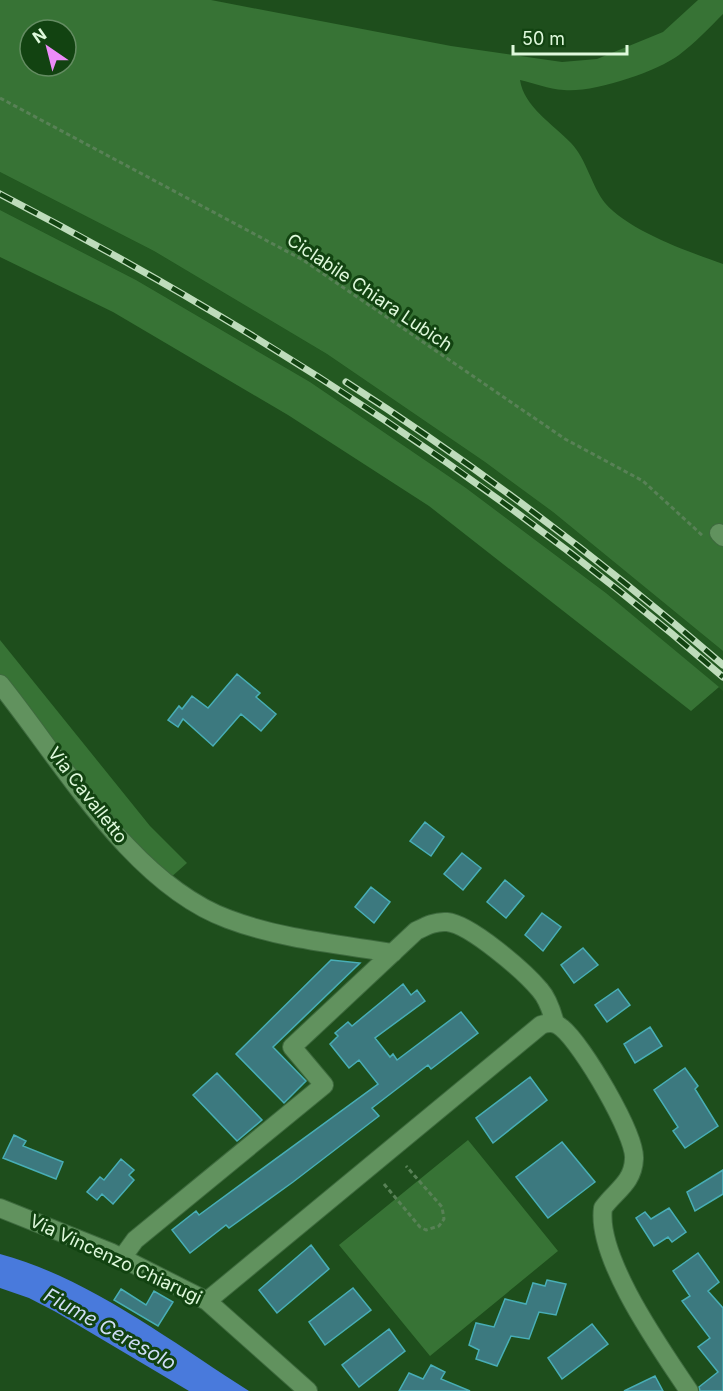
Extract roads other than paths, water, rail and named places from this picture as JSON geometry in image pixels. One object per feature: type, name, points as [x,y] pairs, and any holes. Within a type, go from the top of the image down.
[{"type":"street","name":"Via Cavalletto","points":[[0,684],[104,821],[142,862],[187,898],[225,918],[267,932],[393,952]]},
{"type":"street","points":[[122,1258],[135,1240],[324,1085],[292,1047],[393,952],[429,924],[448,922],[460,925],[487,944],[540,990],[555,1023],[563,1028],[590,1062],[633,1143],[633,1168],[625,1185],[603,1208],[603,1229],[614,1267],[660,1347],[689,1391]]},
{"type":"street","points":[[207,1301],[541,1024],[555,1023]]},
{"type":"street","name":"Via Vincenzo Chiarugi","points":[[0,1208],[122,1258],[207,1301],[308,1391]]},
{"type":"water","name":"Fiume Ceresolo","points":[[0,1254],[33,1264],[97,1295],[159,1332],[249,1391],[189,1391],[56,1312],[29,1298],[0,1288]]},
{"type":"railway","points":[[0,194],[191,299],[376,414],[553,540],[723,677]]},
{"type":"railway","points":[[346,382],[444,448],[539,517],[632,589],[723,665]]}]
